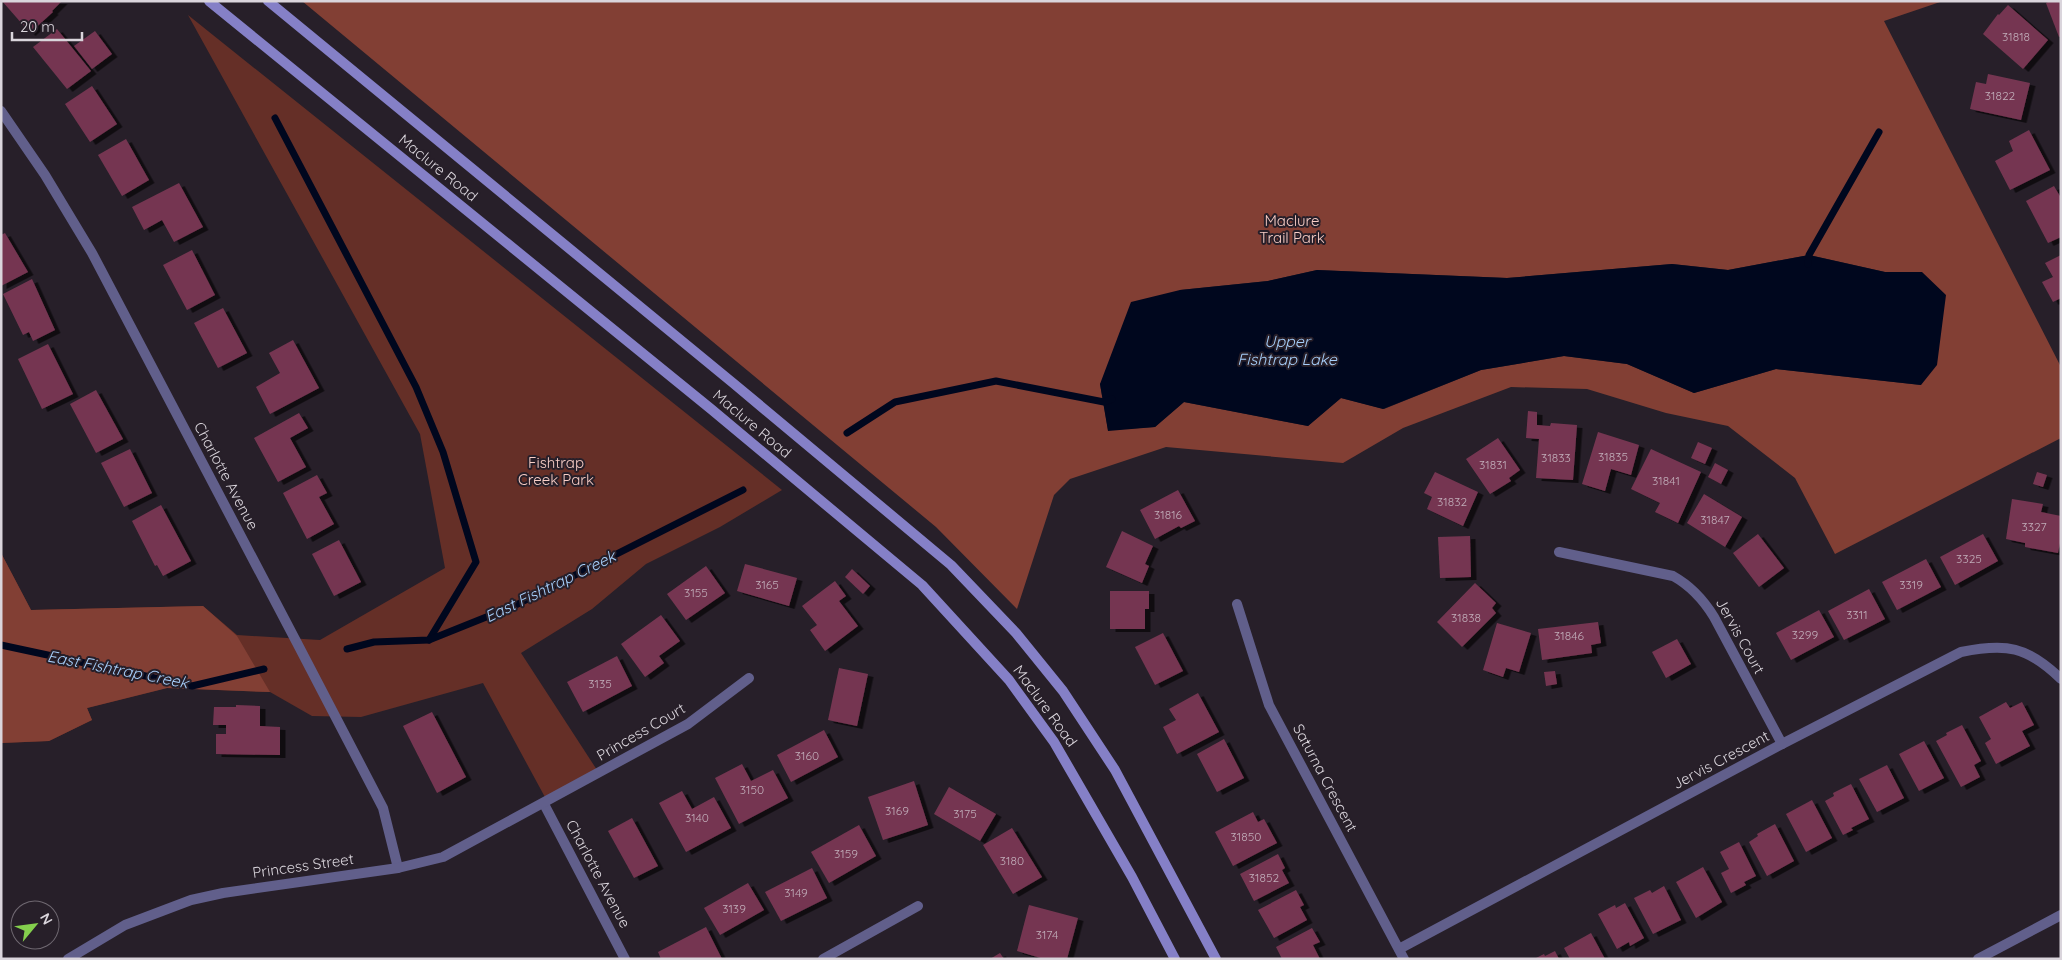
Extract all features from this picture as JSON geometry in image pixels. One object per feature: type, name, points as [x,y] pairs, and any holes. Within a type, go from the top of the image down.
[{"type":"main road","name":"Maclure Road","points":[[208,1],[711,409],[922,585],[1009,680],[1054,742],[1132,877],[1175,959]]},
{"type":"main road","name":"Maclure Road","points":[[268,1],[733,383],[951,565],[971,585],[1016,633],[1063,691],[1115,770],[1216,959]]},
{"type":"street","name":"Charlotte Avenue","points":[[1,110],[46,175],[92,253],[296,641],[383,808],[398,868]]},
{"type":"street","name":"Jervis Court","points":[[1559,552],[1673,576],[1685,583],[1704,600],[1782,744]]},
{"type":"street","name":"Saturna Crescent","points":[[1237,604],[1269,705],[1404,959]]},
{"type":"street","name":"Jervis Crescent","points":[[1399,949],[1782,744],[1961,652],[1990,646],[2027,652],[2046,665],[2061,679]]},
{"type":"street","name":"Princess Court","points":[[544,804],[688,724],[749,678]]},
{"type":"street","name":"Charlotte Avenue","points":[[544,804],[625,959]]},
{"type":"street","name":"Princess Street","points":[[68,959],[125,925],[191,900],[398,868],[443,857],[544,804]]},
{"type":"street","points":[[823,959],[918,906]]},
{"type":"street","points":[[1978,959],[2061,915]]},
{"type":"green space","name":"Maclure Trail Park","points":[[302,1],[1943,1],[1884,21],[2061,367],[2061,438],[1835,554],[1795,478],[1728,426],[1666,413],[1587,389],[1511,387],[1403,428],[1343,463],[1166,447],[1070,479],[1054,495],[1017,609],[936,527]],"holes":[[[1809,255],[1885,272],[1922,272],[1921,385],[1776,369],[1694,393],[1627,364],[1564,356],[1481,370],[1384,409],[1341,398],[1308,426],[1184,402],[1155,427],[1108,430],[1100,384],[1180,290],[1268,281],[1317,270],[1507,278],[1672,264],[1728,270]]]},
{"type":"green space","name":"Fishtrap Creek Park","points":[[188,15],[782,490],[720,527],[646,564],[592,609],[521,653],[597,770],[546,799],[483,683],[361,717],[312,716],[270,692],[167,688],[87,708],[92,720],[49,741],[1,743],[1,553],[31,610],[203,606],[237,635],[320,640],[445,568],[420,434]]},
{"type":"green space","points":[[1,553],[31,610],[203,606],[237,636],[270,692],[167,688],[87,708],[92,720],[49,741],[1,743]]},
{"type":"water","name":"Upper Fishtrap Lake","points":[[1809,255],[1885,272],[1922,272],[1946,295],[1937,365],[1921,385],[1776,369],[1694,393],[1627,364],[1564,356],[1481,370],[1383,409],[1341,398],[1308,426],[1184,402],[1155,427],[1108,431],[1100,384],[1131,302],[1180,290],[1268,281],[1317,270],[1507,278],[1672,264],[1728,270]]},
{"type":"building","points":[[2,1],[62,1],[30,33]]},
{"type":"building","points":[[2061,1],[2061,36],[2059,37],[2046,3]]},
{"type":"building","points":[[2008,5],[2048,40],[2023,69],[1983,34],[1998,14]]},
{"type":"building","points":[[57,29],[91,71],[67,89],[33,47]]},
{"type":"building","points":[[95,31],[112,54],[92,69],[74,46]]},
{"type":"building","points":[[1988,74],[2030,83],[2021,120],[1970,109],[1976,82],[1986,84]]},
{"type":"building","points":[[92,86],[117,124],[90,142],[65,104]]},
{"type":"building","points":[[2029,130],[2050,170],[2010,190],[1995,161],[2013,151],[2009,141]]},
{"type":"building","points":[[126,139],[149,180],[122,196],[98,155]]},
{"type":"building","points":[[179,183],[203,227],[174,242],[162,220],[144,230],[132,207]]},
{"type":"building","points":[[2054,186],[2061,198],[2061,237],[2048,243],[2026,201]]},
{"type":"building","points":[[5,233],[28,272],[1,286],[1,235]]},
{"type":"building","points":[[192,250],[215,295],[187,310],[163,265]]},
{"type":"building","points":[[2061,255],[2061,298],[2053,302],[2042,282],[2053,277],[2045,263]]},
{"type":"building","points":[[32,279],[55,330],[33,341],[29,332],[23,335],[3,294]]},
{"type":"building","points":[[223,308],[247,353],[218,368],[194,323]]},
{"type":"building","points":[[293,340],[319,388],[270,414],[256,387],[280,373],[269,353]]},
{"type":"building","points":[[48,344],[73,394],[42,409],[18,359]]},
{"type":"building","points":[[96,390],[123,439],[96,453],[70,404]]},
{"type":"building","points":[[1528,411],[1537,412],[1537,425],[1550,426],[1551,423],[1577,425],[1573,480],[1536,478],[1539,439],[1526,438]]},
{"type":"building","points":[[299,413],[308,428],[290,438],[306,467],[278,482],[254,438]]},
{"type":"building","points":[[1598,432],[1639,445],[1631,475],[1611,469],[1605,491],[1582,484]]},
{"type":"building","points":[[1498,438],[1520,470],[1509,478],[1511,481],[1490,494],[1466,459]]},
{"type":"building","points":[[1698,442],[1712,448],[1705,464],[1691,458]]},
{"type":"building","points":[[130,449],[152,493],[124,507],[101,463]]},
{"type":"building","points":[[1651,449],[1701,472],[1678,523],[1655,512],[1660,503],[1631,489]]},
{"type":"building","points":[[1715,463],[1728,470],[1721,484],[1708,477]]},
{"type":"building","points":[[1435,472],[1478,492],[1463,526],[1427,509],[1432,497],[1424,493]]},
{"type":"building","points":[[2037,472],[2047,475],[2043,487],[2033,484]]},
{"type":"building","points":[[317,475],[327,493],[319,497],[334,524],[307,539],[283,493]]},
{"type":"building","points":[[1178,490],[1195,521],[1181,528],[1179,526],[1155,539],[1140,510]]},
{"type":"building","points":[[1704,494],[1742,517],[1725,547],[1687,523]]},
{"type":"building","points":[[2012,499],[2043,504],[2041,512],[2061,516],[2061,538],[2058,553],[2025,547],[2025,543],[2006,539]]},
{"type":"building","points":[[161,505],[191,561],[163,576],[157,565],[155,566],[132,521]]},
{"type":"building","points":[[1122,531],[1153,546],[1145,564],[1149,566],[1142,583],[1106,567]]},
{"type":"building","points":[[1758,534],[1784,568],[1759,587],[1733,553]]},
{"type":"building","points":[[1983,534],[1998,561],[1955,585],[1940,557]]},
{"type":"building","points":[[1470,536],[1471,577],[1440,578],[1438,537]]},
{"type":"building","points":[[339,540],[361,582],[334,596],[312,554]]},
{"type":"building","points":[[1926,559],[1941,587],[1897,610],[1882,582]]},
{"type":"building","points":[[745,564],[797,578],[789,606],[737,591]]},
{"type":"building","points":[[706,566],[725,593],[686,620],[667,594]]},
{"type":"building","points":[[852,569],[870,586],[863,594],[845,577]]},
{"type":"building","points":[[835,581],[846,596],[839,601],[858,626],[825,651],[810,630],[817,625],[802,606]]},
{"type":"building","points":[[1475,583],[1496,603],[1492,608],[1496,613],[1462,647],[1437,622]]},
{"type":"building","points":[[1869,589],[1885,619],[1844,640],[1828,611]]},
{"type":"building","points":[[1110,591],[1149,591],[1149,609],[1145,609],[1145,629],[1110,629]]},
{"type":"building","points":[[1819,610],[1834,637],[1791,660],[1776,633]]},
{"type":"building","points":[[661,615],[680,641],[659,656],[664,663],[645,677],[621,644]]},
{"type":"building","points":[[1598,622],[1601,643],[1591,645],[1592,653],[1542,660],[1538,629]]},
{"type":"building","points":[[1497,623],[1531,633],[1519,672],[1506,668],[1503,677],[1483,670]]},
{"type":"building","points":[[1163,633],[1183,671],[1155,685],[1135,647]]},
{"type":"building","points":[[1677,639],[1691,664],[1666,678],[1652,652]]},
{"type":"building","points":[[617,656],[632,686],[583,712],[567,682]]},
{"type":"building","points":[[839,668],[868,674],[857,726],[828,720]]},
{"type":"building","points":[[1555,671],[1557,684],[1546,686],[1544,672]]},
{"type":"building","points":[[1198,693],[1219,732],[1177,754],[1163,727],[1176,720],[1169,709]]},
{"type":"building","points":[[2006,702],[2010,708],[2022,702],[2034,725],[2022,731],[2030,746],[1996,764],[1985,743],[1991,739],[1979,717]]},
{"type":"building","points":[[236,705],[260,706],[260,726],[280,727],[280,755],[216,754],[216,734],[226,734],[226,725],[213,725],[214,707],[236,707]]},
{"type":"building","points":[[432,712],[466,777],[437,793],[403,726]]},
{"type":"building","points":[[1962,725],[1981,761],[1974,765],[1980,777],[1961,787],[1936,741],[1947,735],[1946,733]]},
{"type":"building","points":[[824,730],[838,757],[791,782],[777,755]]},
{"type":"building","points":[[1224,739],[1244,778],[1217,792],[1197,754]]},
{"type":"building","points":[[1924,741],[1944,778],[1919,791],[1899,754]]},
{"type":"building","points":[[742,764],[751,781],[773,770],[788,798],[739,824],[715,778]]},
{"type":"building","points":[[1887,765],[1904,798],[1877,812],[1859,779]]},
{"type":"building","points":[[914,781],[928,825],[883,840],[868,797]]},
{"type":"building","points":[[1851,784],[1869,819],[1851,828],[1853,830],[1843,835],[1825,801],[1834,796],[1833,793]]},
{"type":"building","points":[[949,787],[996,814],[980,841],[934,814]]},
{"type":"building","points":[[682,791],[692,809],[714,797],[731,828],[686,852],[659,803]]},
{"type":"building","points":[[1812,800],[1832,838],[1806,852],[1786,814]]},
{"type":"building","points":[[1253,812],[1258,822],[1264,819],[1277,843],[1233,866],[1215,832]]},
{"type":"building","points":[[632,818],[658,866],[634,878],[608,831]]},
{"type":"building","points":[[1775,824],[1794,861],[1767,876],[1749,842],[1758,836],[1757,834]]},
{"type":"building","points":[[859,825],[876,856],[829,883],[811,852]]},
{"type":"building","points":[[1012,828],[1042,877],[1013,894],[983,845]]},
{"type":"building","points":[[1739,842],[1756,876],[1744,882],[1746,885],[1731,893],[1721,873],[1729,869],[1720,852]]},
{"type":"building","points":[[1278,854],[1285,868],[1282,870],[1289,883],[1254,901],[1240,874]]},
{"type":"building","points":[[1703,867],[1722,902],[1696,918],[1676,882]]},
{"type":"building","points":[[812,868],[827,898],[781,921],[765,892]]},
{"type":"building","points":[[748,883],[764,910],[720,935],[704,908]]},
{"type":"building","points":[[1664,886],[1681,920],[1653,934],[1634,898],[1650,890],[1652,893]]},
{"type":"building","points":[[1296,890],[1304,905],[1300,907],[1307,920],[1274,938],[1258,910]]},
{"type":"building","points":[[1625,903],[1644,938],[1630,946],[1629,942],[1617,949],[1598,914],[1615,905],[1616,908]]},
{"type":"building","points":[[1029,905],[1078,918],[1067,959],[1044,959],[1017,951]]},
{"type":"building","points":[[706,927],[722,959],[661,959],[658,952]]},
{"type":"building","points":[[1312,928],[1320,942],[1313,945],[1320,959],[1282,959],[1276,947]]},
{"type":"building","points":[[1591,933],[1605,959],[1570,959],[1564,948]]},
{"type":"building","points":[[1555,951],[1559,959],[1534,959],[1544,954],[1545,956]]},
{"type":"building","points":[[1000,953],[1004,959],[990,959]]},
{"type":"waterway","points":[[275,118],[416,387],[443,452],[476,562],[429,640]]},
{"type":"waterway","points":[[1808,264],[1809,255],[1879,132]]},
{"type":"waterway","name":"East Fishtrap Creek","points":[[847,433],[895,402],[996,381],[1104,402],[1112,399]]},
{"type":"waterway","name":"East Fishtrap Creek","points":[[347,649],[374,642],[429,640],[514,606],[743,490]]},
{"type":"waterway","name":"East Fishtrap Creek","points":[[1,645],[192,686],[264,669]]}]
